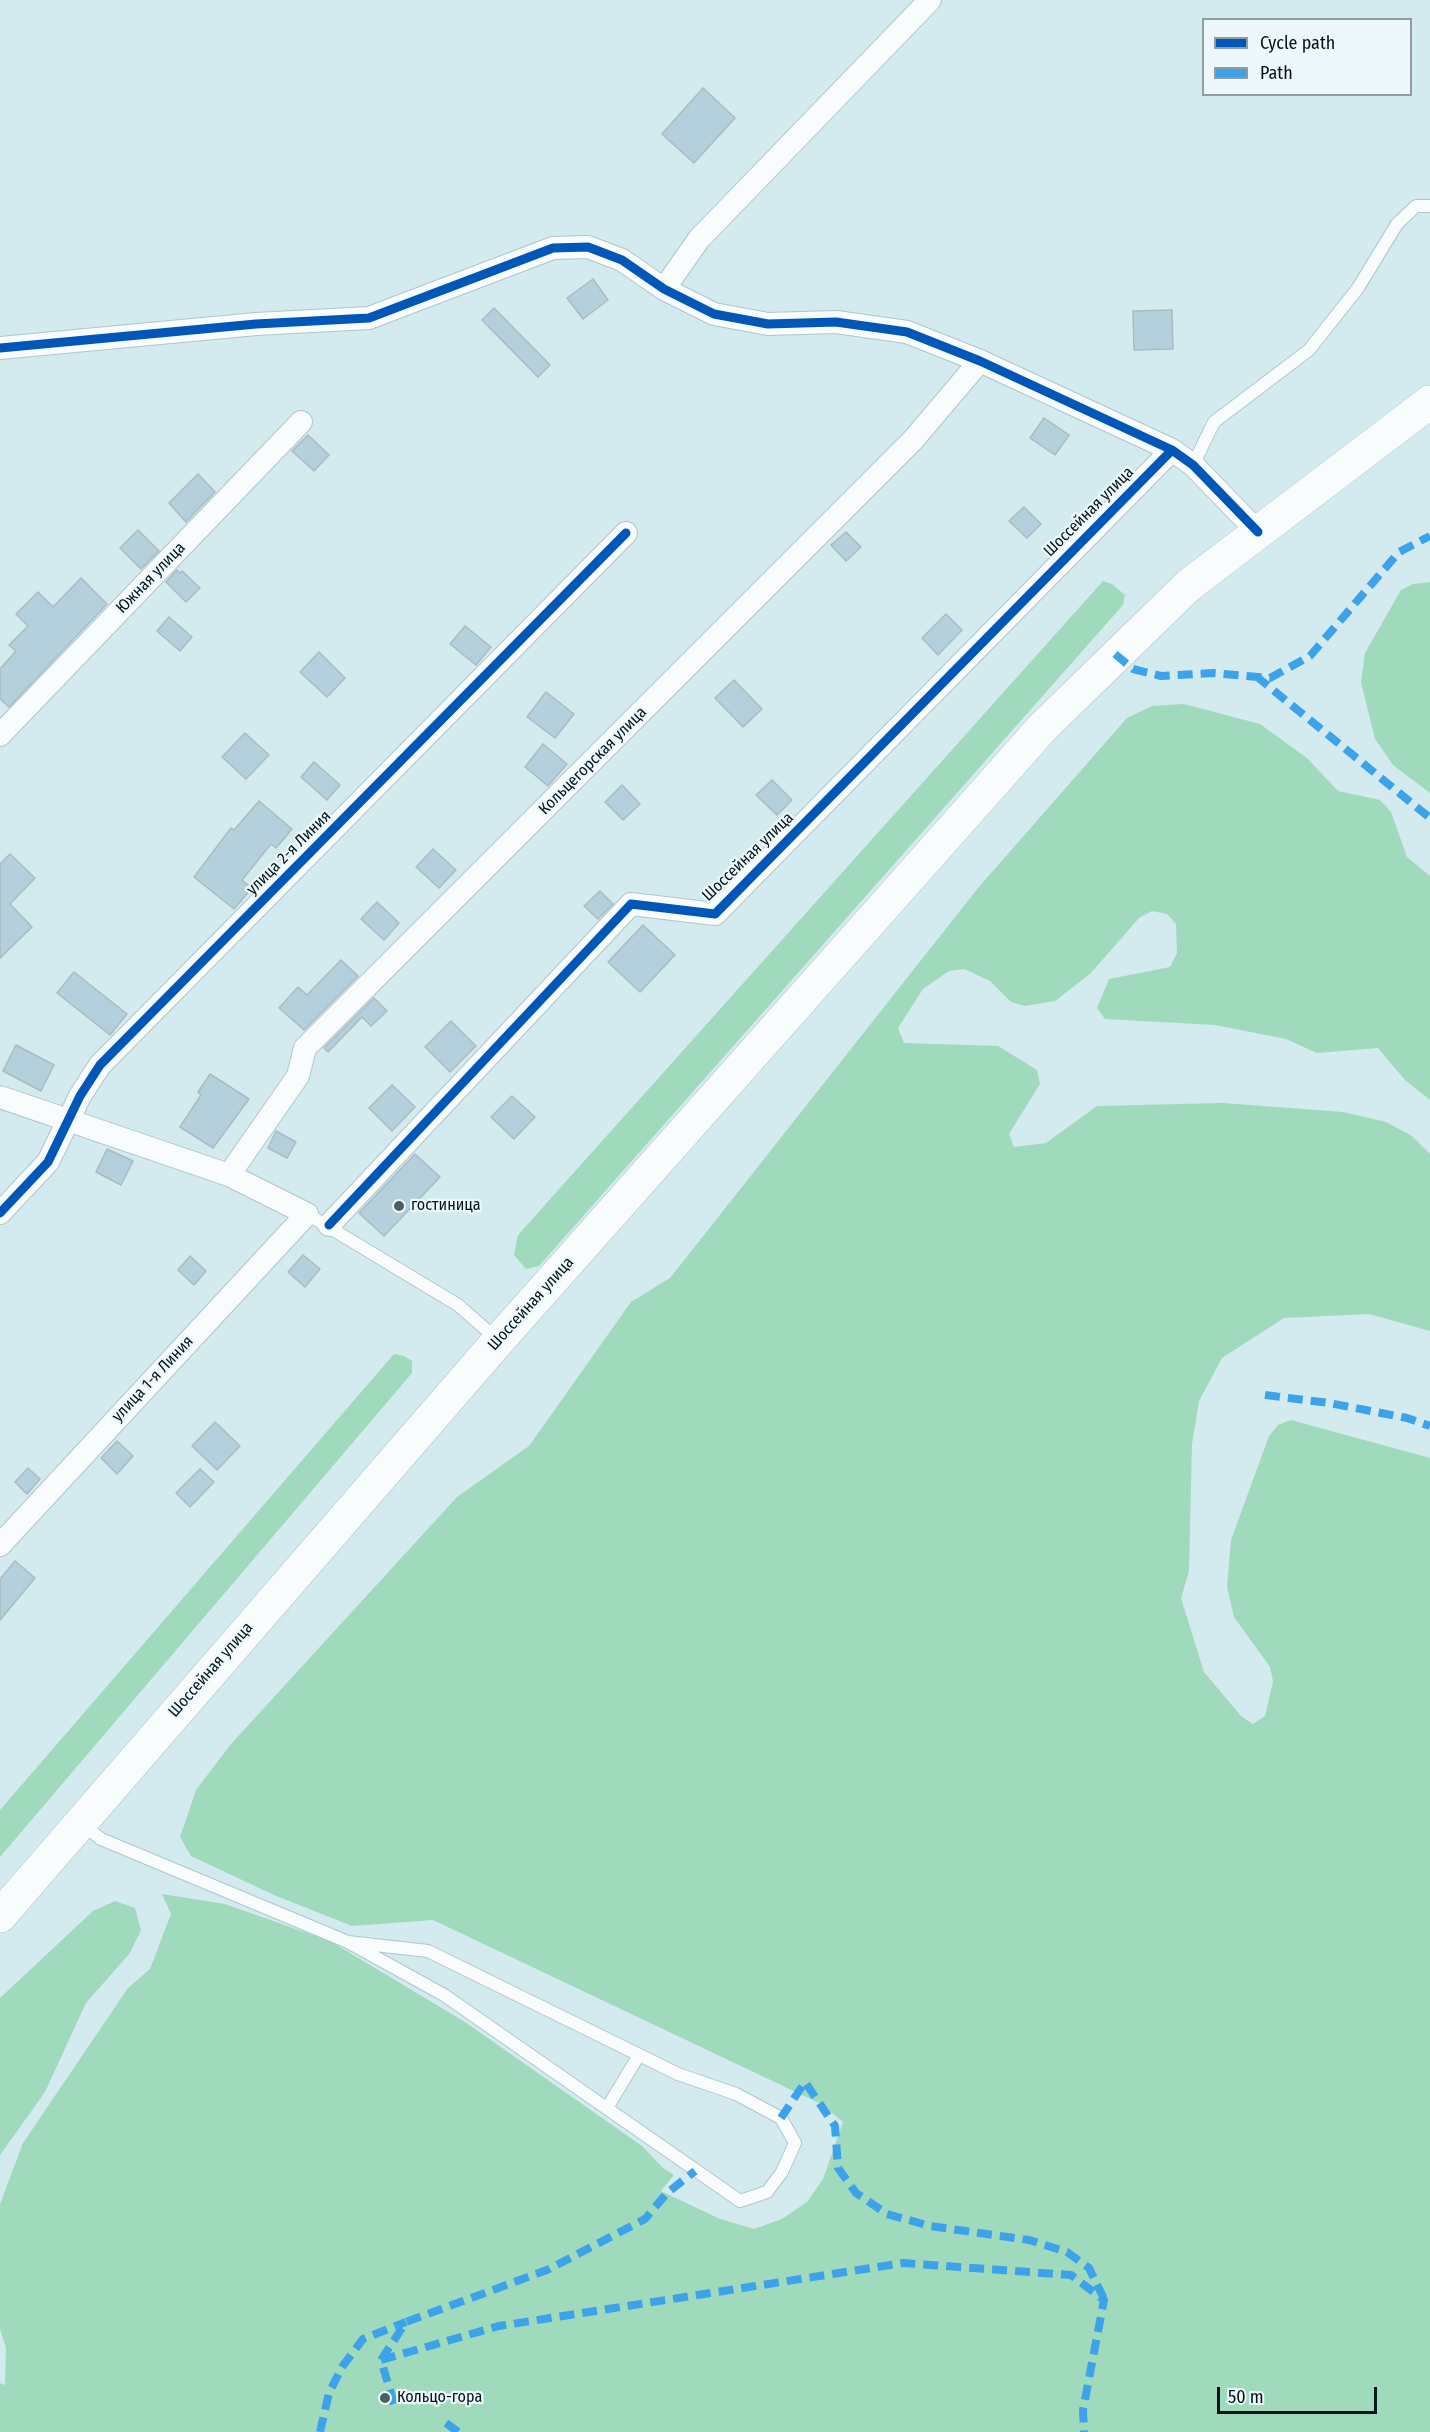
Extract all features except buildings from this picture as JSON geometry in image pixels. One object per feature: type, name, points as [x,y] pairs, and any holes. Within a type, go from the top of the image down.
[{"type":"main road","name":"Шоссейная улица","points":[[0,1916],[499,1340],[1043,727],[1189,585],[1430,402]]},
{"type":"street","points":[[664,289],[699,239],[930,0]]},
{"type":"street","points":[[0,348],[256,324],[369,318],[553,248],[588,247],[622,260],[664,289],[714,314],[768,324],[836,322],[907,332],[980,361],[1172,450],[1193,465],[1258,532]]},
{"type":"street","name":"Кольцегорская улица","points":[[229,1175],[298,1076],[305,1048],[913,440],[980,361]]},
{"type":"street","name":"Южная улица","points":[[0,735],[301,422]]},
{"type":"street","name":"Шоссейная улица","points":[[328,1225],[631,904],[715,914],[1172,450]]},
{"type":"street","name":"улица 2-я Линия","points":[[0,1213],[48,1162],[69,1119],[100,1065],[626,533]]},
{"type":"street","points":[[0,1097],[229,1175],[307,1214]]},
{"type":"street","name":"улица 1-я Линия","points":[[0,1545],[307,1214]]},
{"type":"lane","points":[[1193,465],[1214,422],[1309,350],[1358,288],[1397,224],[1416,206],[1430,206]]},
{"type":"lane","points":[[307,1214],[458,1305],[499,1340]]},
{"type":"lane","points":[[80,1822],[101,1839],[348,1942],[444,1995],[740,2201],[766,2192],[782,2172],[795,2144],[781,2118],[736,2094],[678,2074],[428,1951],[348,1942]]},
{"type":"lane","points":[[607,2108],[639,2055]]},
{"type":"green space","points":[[1103,581],[1112,584],[1125,595],[1123,605],[539,1266],[526,1269],[514,1255],[518,1235]]},
{"type":"green space","points":[[1430,582],[1430,793],[1393,765],[1375,739],[1361,682],[1365,653],[1401,590],[1413,584]]},
{"type":"green space","points":[[1184,704],[1260,724],[1307,758],[1338,791],[1380,800],[1391,812],[1407,857],[1430,876],[1430,1100],[1405,1080],[1378,1048],[1317,1053],[1286,1039],[1215,1025],[1105,1019],[1097,1008],[1109,979],[1170,967],[1177,953],[1176,924],[1167,914],[1152,911],[1139,918],[1091,973],[1055,1001],[1025,1006],[1011,1002],[990,981],[964,969],[949,971],[923,989],[898,1028],[904,1043],[998,1046],[1037,1070],[1040,1084],[1009,1134],[1014,1147],[1046,1143],[1097,1106],[1223,1103],[1343,1112],[1386,1122],[1412,1136],[1430,1154],[1430,1331],[1369,1314],[1284,1318],[1222,1358],[1199,1401],[1192,1444],[1189,1571],[1181,1598],[1204,1672],[1241,1716],[1253,1724],[1265,1716],[1273,1681],[1270,1667],[1234,1617],[1227,1587],[1231,1540],[1269,1436],[1278,1425],[1291,1420],[1430,1458],[1430,2432],[0,2432],[0,2383],[5,2385],[6,2348],[0,2329],[0,2204],[23,2143],[128,1988],[150,1969],[171,1914],[162,1894],[225,1904],[330,1941],[465,2022],[642,2146],[663,2168],[674,2175],[661,2191],[720,2219],[754,2229],[782,2219],[807,2202],[823,2179],[843,2122],[821,2104],[433,1920],[352,1926],[274,1895],[191,1856],[180,1837],[196,1790],[231,1744],[457,1497],[529,1446],[631,1302],[670,1278],[978,888],[1127,718],[1152,706]]},
{"type":"green space","points":[[394,1354],[412,1361],[412,1373],[0,1857],[0,1810]]},
{"type":"green space","points":[[115,1901],[135,1908],[141,1930],[130,1953],[86,2003],[45,2092],[0,2155],[0,1998],[93,1911]]},
{"type":"marked path","points":[[1115,654],[1133,669],[1161,676],[1213,673],[1270,678],[1310,656],[1399,552],[1430,536]]},
{"type":"marked path","points":[[1256,676],[1430,818]]},
{"type":"marked path","points":[[1265,1395],[1329,1403],[1407,1418],[1430,1426]]},
{"type":"marked path","points":[[781,2118],[805,2082],[835,2126],[838,2168],[856,2193],[887,2214],[930,2226],[1029,2240],[1067,2252],[1089,2268],[1104,2299]]},
{"type":"marked path","points":[[394,2404],[381,2360],[406,2322],[547,2270],[645,2219],[667,2193],[695,2171]]},
{"type":"marked path","points":[[381,2360],[499,2326],[903,2263],[1071,2275],[1104,2300],[1083,2410],[1084,2432]]},
{"type":"marked path","points":[[320,2432],[329,2393],[342,2367],[363,2339],[406,2322]]},
{"type":"marked path","points":[[446,2423],[458,2432]]},
{"type":"cycle path","points":[[0,348],[256,324],[369,318],[553,248],[588,247],[622,260],[664,289],[714,314],[768,324],[836,322],[907,332],[980,361],[1172,450],[1193,465],[1258,532]]},
{"type":"cycle path","points":[[329,1225],[631,904],[715,914],[1172,450]]},
{"type":"cycle path","points":[[0,1213],[48,1162],[80,1096],[100,1065],[626,533]]},
{"type":"place","name":"гостиница","points":[[399,1206]]},
{"type":"place","name":"Кольцо-гора","points":[[385,2398]]}]
